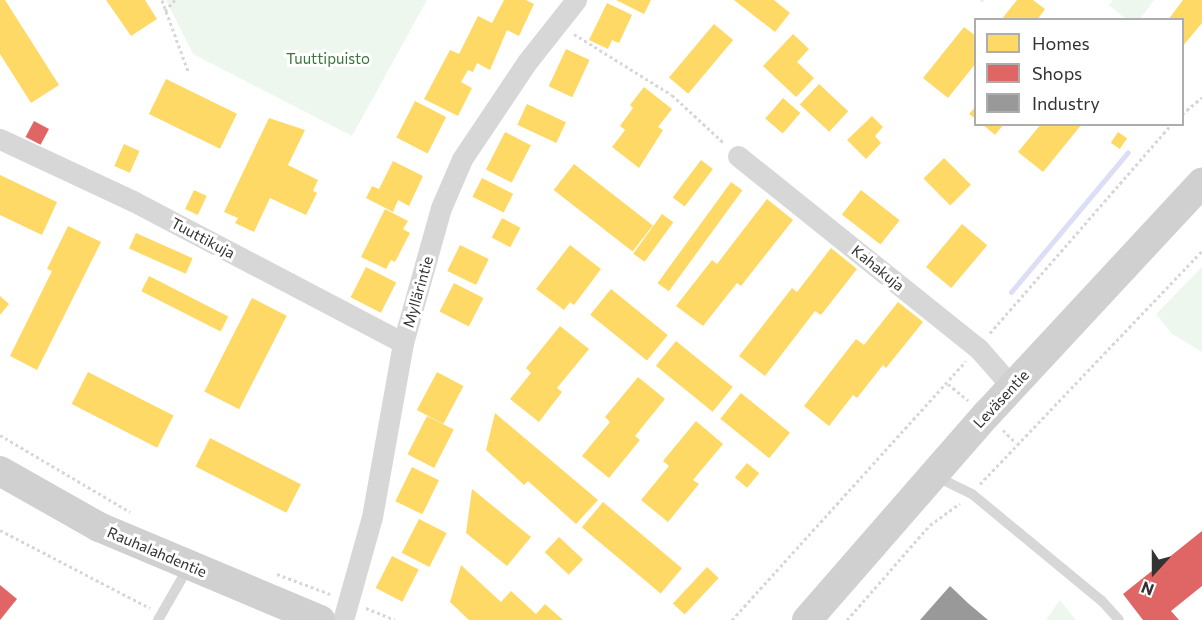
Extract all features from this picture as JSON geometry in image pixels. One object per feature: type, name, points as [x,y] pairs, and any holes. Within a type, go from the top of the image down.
[{"type":"main road","name":"Leväsentie","points":[[807,620],[932,474],[1202,183]]},
{"type":"main road","name":"Rauhalahdentie","points":[[0,471],[99,527],[189,566],[326,607]]},
{"type":"street","name":"Myllärintie","points":[[343,620],[372,517],[403,343],[441,208],[462,159],[576,0]]},
{"type":"street","name":"Tuuttikuja","points":[[0,139],[133,201],[403,343]]},
{"type":"street","name":"Kahakuja","points":[[738,156],[978,348],[1012,388]]},
{"type":"lane","points":[[932,474],[972,494],[1102,601],[1119,620]]},
{"type":"lane","points":[[160,617],[189,566]]},
{"type":"path","points":[[162,0],[188,71]]},
{"type":"path","points":[[165,11],[175,0]]},
{"type":"path","points":[[558,23],[672,95],[738,156]]},
{"type":"path","points":[[1184,112],[1202,97]]},
{"type":"path","points":[[732,620],[978,348],[1170,126]]},
{"type":"path","points":[[847,620],[930,525],[972,494],[1202,250]]},
{"type":"path","points":[[0,435],[137,516]]},
{"type":"path","points":[[0,530],[160,617]]},
{"type":"path","points":[[266,569],[326,607]]},
{"type":"green space","name":"Tuuttipuisto","points":[[166,0],[427,0],[352,136],[193,54]]},
{"type":"green space","points":[[1113,0],[1154,0],[1141,18],[1125,18],[1109,5]]},
{"type":"green space","points":[[1202,267],[1202,352],[1172,334],[1156,314]]},
{"type":"green space","points":[[1060,600],[1076,620],[1046,620]]},
{"type":"building: Homes","points":[[0,0],[5,0],[59,85],[31,103],[0,54]]},
{"type":"building: Homes","points":[[106,0],[145,0],[157,19],[131,36]]},
{"type":"building: Homes","points":[[504,0],[526,0],[534,4],[519,36],[507,30],[490,70],[477,63],[473,72],[468,70],[461,82],[472,88],[458,116],[424,99],[450,50],[459,54],[478,16],[492,23]]},
{"type":"building: Homes","points":[[616,0],[651,0],[644,14]]},
{"type":"building: Homes","points":[[734,0],[774,0],[790,13],[775,32]]},
{"type":"building: Homes","points":[[1017,0],[1033,0],[1045,9],[1038,18],[1003,18]]},
{"type":"building: Homes","points":[[1183,0],[1202,0],[1202,23],[1184,45],[1184,18],[1170,18]]},
{"type":"building: Homes","points":[[607,3],[632,15],[619,43],[612,40],[608,49],[589,40]]},
{"type":"building: Homes","points":[[714,24],[733,40],[688,94],[669,78]]},
{"type":"building: Homes","points":[[964,27],[974,34],[974,66],[948,98],[923,78]]},
{"type":"building: Homes","points":[[793,34],[809,49],[797,62],[814,78],[796,97],[763,66]]},
{"type":"building: Homes","points":[[566,49],[590,60],[572,97],[549,86]]},
{"type":"building: Homes","points":[[166,79],[237,114],[220,149],[149,114]]},
{"type":"building: Homes","points":[[819,84],[848,111],[829,132],[800,104]]},
{"type":"building: Homes","points":[[644,87],[672,109],[658,127],[663,130],[639,168],[612,147],[625,130],[620,126],[633,108],[630,105]]},
{"type":"building: Homes","points":[[783,98],[800,113],[783,133],[765,118]]},
{"type":"building: Homes","points":[[415,101],[446,117],[428,153],[396,138]]},
{"type":"building: Homes","points":[[527,104],[566,122],[556,143],[517,125]]},
{"type":"building: Homes","points":[[974,108],[974,118],[969,114]]},
{"type":"building: Homes","points":[[872,116],[883,127],[875,136],[881,143],[866,159],[847,140]]},
{"type":"building: Homes","points":[[269,118],[305,130],[288,165],[318,180],[313,191],[317,193],[306,215],[270,198],[254,232],[235,223],[238,218],[224,212]]},
{"type":"building: Homes","points":[[984,126],[1002,126],[995,135]]},
{"type":"building: Homes","points":[[1039,126],[1080,126],[1043,172],[1018,152]]},
{"type":"building: Homes","points":[[505,132],[531,145],[512,183],[486,169]]},
{"type":"building: Homes","points":[[1118,132],[1127,138],[1120,149],[1111,143]]},
{"type":"building: Homes","points":[[124,144],[140,151],[130,173],[114,166]]},
{"type":"building: Homes","points":[[944,158],[971,185],[950,205],[923,179]]},
{"type":"building: Homes","points":[[701,160],[713,169],[685,207],[673,198]]},
{"type":"building: Homes","points":[[393,161],[423,176],[409,206],[398,200],[393,212],[366,198],[372,186],[379,189]]},
{"type":"building: Homes","points":[[574,164],[653,226],[632,252],[554,190]]},
{"type":"building: Homes","points":[[0,175],[57,202],[42,235],[0,215]]},
{"type":"building: Homes","points":[[482,178],[513,194],[504,213],[472,197]]},
{"type":"building: Homes","points":[[731,182],[742,190],[669,291],[658,283]]},
{"type":"building: Homes","points":[[194,190],[207,196],[198,215],[185,209]]},
{"type":"building: Homes","points":[[861,190],[900,220],[881,245],[842,214]]},
{"type":"building: Homes","points":[[767,199],[793,220],[741,286],[737,283],[703,326],[676,306],[712,260],[717,264]]},
{"type":"building: Homes","points":[[385,209],[408,221],[403,229],[410,233],[395,262],[391,260],[386,269],[361,257]]},
{"type":"building: Homes","points":[[662,214],[673,222],[645,262],[633,254]]},
{"type":"building: Homes","points":[[502,218],[521,228],[510,247],[492,237]]},
{"type":"building: Homes","points":[[962,224],[987,245],[951,288],[926,267]]},
{"type":"building: Homes","points":[[68,226],[101,242],[37,370],[10,356],[52,271],[47,269]]},
{"type":"building: Homes","points":[[136,233],[193,258],[186,274],[129,249]]},
{"type":"building: Homes","points":[[460,245],[489,259],[476,285],[447,271]]},
{"type":"building: Homes","points":[[570,245],[601,269],[574,305],[570,302],[564,310],[536,289]]},
{"type":"building: Homes","points":[[831,248],[857,269],[821,315],[815,311],[765,376],[739,356],[792,288],[797,292]]},
{"type":"building: Homes","points":[[366,267],[396,282],[381,313],[351,297]]},
{"type":"building: Homes","points":[[149,276],[228,316],[221,332],[141,291]]},
{"type":"building: Homes","points":[[454,283],[483,298],[469,326],[439,312]]},
{"type":"building: Homes","points":[[611,289],[668,335],[647,361],[590,315]]},
{"type":"building: Homes","points":[[0,296],[9,304],[0,315]]},
{"type":"building: Homes","points":[[252,298],[287,316],[239,409],[204,392]]},
{"type":"building: Homes","points":[[898,302],[923,322],[886,368],[883,365],[857,398],[853,395],[829,426],[804,406],[856,339],[864,345]]},
{"type":"building: Homes","points":[[560,326],[589,349],[557,388],[562,392],[539,422],[510,399],[531,373],[526,368]]},
{"type":"building: Homes","points":[[676,341],[733,387],[713,412],[656,366]]},
{"type":"building: Homes","points":[[88,372],[174,416],[157,448],[72,404]]},
{"type":"building: Homes","points":[[437,372],[463,386],[443,424],[417,410]]},
{"type":"building: Homes","points":[[638,377],[665,399],[635,436],[640,440],[609,478],[582,456],[610,422],[605,417]]},
{"type":"building: Homes","points":[[741,393],[790,433],[769,458],[720,419]]},
{"type":"building: Homes","points":[[495,413],[598,500],[576,524],[528,481],[524,485],[486,450]]},
{"type":"building: Homes","points":[[427,416],[454,430],[434,468],[407,454]]},
{"type":"building: Homes","points":[[696,421],[723,444],[693,480],[699,484],[668,522],[641,500],[669,466],[663,461]]},
{"type":"building: Homes","points":[[210,438],[301,484],[286,513],[195,467]]},
{"type":"building: Homes","points":[[747,463],[759,473],[747,488],[735,478]]},
{"type":"building: Homes","points":[[412,467],[439,480],[422,514],[395,501]]},
{"type":"building: Homes","points":[[472,489],[531,537],[507,566],[466,533]]},
{"type":"building: Homes","points":[[603,502],[682,568],[661,593],[582,527]]},
{"type":"building: Homes","points":[[419,519],[447,533],[429,567],[402,553]]},
{"type":"building: Homes","points":[[559,537],[583,560],[569,575],[545,552]]},
{"type":"building: Homes","points":[[392,556],[419,570],[402,602],[376,588]]},
{"type":"building: Homes","points":[[461,565],[501,602],[511,591],[536,614],[545,604],[563,620],[469,620],[450,602]]},
{"type":"building: Homes","points":[[707,567],[719,578],[685,614],[673,604]]},
{"type":"building: Shops","points":[[34,121],[49,129],[41,145],[26,137]]},
{"type":"building: Shops","points":[[1202,531],[1202,586],[1171,611],[1179,620],[1143,620],[1123,594]]},
{"type":"building: Shops","points":[[0,585],[17,599],[0,620]]},
{"type":"building: Industry","points":[[950,586],[969,604],[988,620],[920,620]]},
{"type":"waterway","points":[[1011,292],[1128,152]]}]
